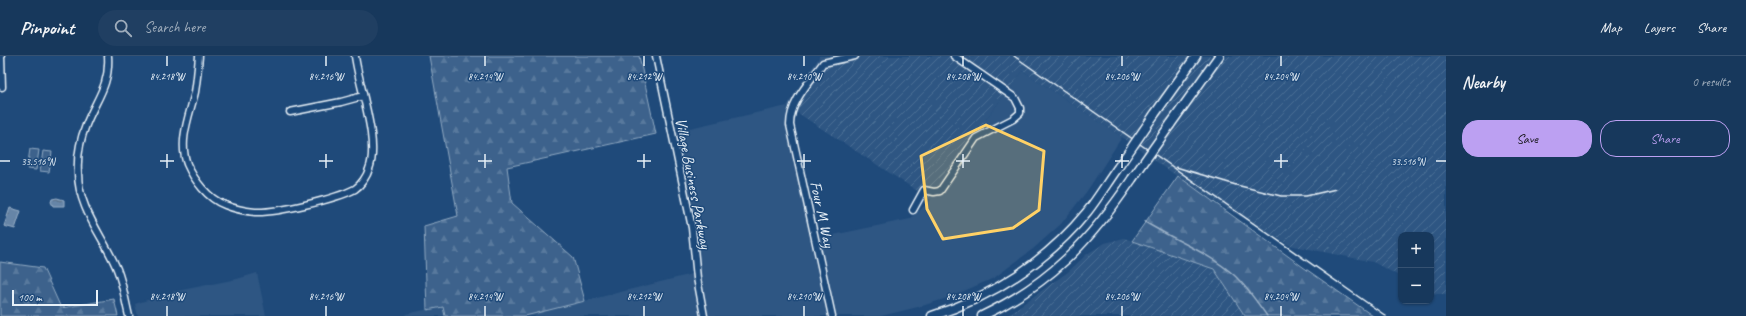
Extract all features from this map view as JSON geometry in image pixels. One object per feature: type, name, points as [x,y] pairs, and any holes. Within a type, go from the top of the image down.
[{"type":"main road","points":[[932,316],[956,309],[992,292],[1026,270],[1058,242],[1087,212],[1196,56]]},
{"type":"main road","points":[[982,316],[1033,287],[1066,261],[1091,235],[1111,210],[1219,56]]},
{"type":"street","points":[[1,56],[2,86]]},
{"type":"street","points":[[108,56],[107,78],[103,92],[86,124],[78,155],[79,188],[83,201],[117,269],[129,316]]},
{"type":"street","points":[[198,56],[195,91],[185,141],[187,162],[196,178],[210,196],[224,205],[256,212],[332,198],[356,188],[367,174],[372,159],[372,142],[355,56]]},
{"type":"street","name":"Village Business Parkway","points":[[656,56],[692,228],[704,316]]},
{"type":"street","name":"Four M Way","points":[[832,316],[790,125],[790,114],[795,102],[823,63],[855,56]]},
{"type":"street","points":[[913,210],[924,190],[934,192],[940,191],[976,138],[1014,119],[1020,113],[1020,108],[1015,98],[954,56]]},
{"type":"street","points":[[290,112],[363,96]]},
{"type":"highlighted area","points":[[986,125],[1044,151],[1039,210],[1013,228],[943,239],[927,209],[921,156]]},
{"type":"shaded area","points":[[820,56],[1446,56],[1446,294],[1434,293],[1434,232],[1398,232],[1398,275],[1373,262],[1289,245],[1199,192],[1122,137],[1023,71],[989,115],[931,200],[787,106]]},
{"type":"shaded area","points":[[1023,71],[1122,137],[1087,191],[1061,224],[1033,249],[994,278],[950,297],[922,306],[881,316],[525,316],[700,272],[668,133],[787,106],[814,239],[910,219],[931,200],[989,115]]},
{"type":"shaded area","points":[[1124,238],[1214,269],[1245,316],[1006,316],[1068,272],[1087,254],[1105,243]]},
{"type":"shaded area","points":[[257,273],[266,316],[138,316],[135,304],[172,292],[237,279]]},
{"type":"shaded area","points":[[443,306],[445,316],[405,316],[406,314]]},
{"type":"green space","points":[[429,56],[639,56],[656,134],[507,167],[512,203],[573,257],[585,301],[525,316],[445,316],[443,307],[427,310],[424,226],[458,216]]},
{"type":"green space","points":[[30,149],[39,150],[36,170],[27,169]]},
{"type":"green space","points":[[43,151],[52,152],[49,172],[40,171]]},
{"type":"green space","points":[[1178,176],[1373,316],[1245,316],[1214,269],[1132,241]]},
{"type":"green space","points":[[0,262],[43,268],[61,308],[114,299],[118,316],[0,316]]},
{"type":"water","points":[[57,198],[64,200],[64,206],[53,206],[51,202],[52,199]]},
{"type":"water","points":[[10,208],[21,211],[15,229],[4,226]]},
{"type":"waterway","points":[[1145,222],[1202,253],[1224,267],[1243,284],[1267,316]]},
{"type":"railway","points":[[1014,56],[1386,316]]},
{"type":"railway","points":[[1176,167],[1236,185],[1281,196],[1306,196],[1336,189]]}]
